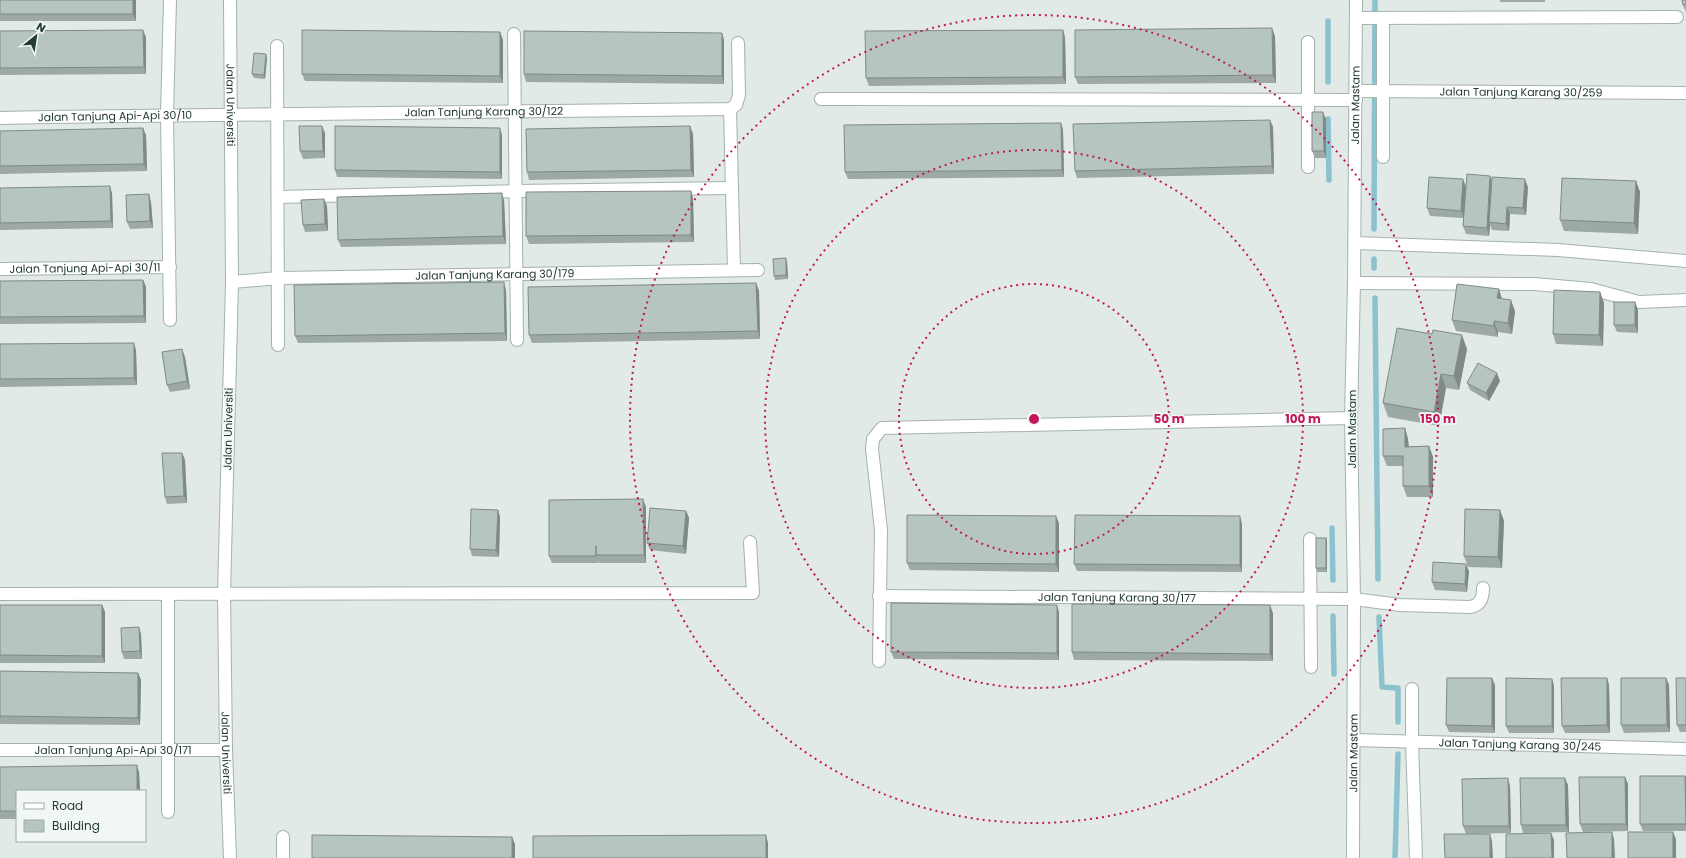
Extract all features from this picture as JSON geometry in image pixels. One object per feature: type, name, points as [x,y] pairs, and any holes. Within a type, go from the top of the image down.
[{"type":"street","points":[[170,0],[167,115],[170,320]]},
{"type":"street","name":"Jalan Universiti","points":[[230,0],[232,282],[224,594],[226,750],[230,858]]},
{"type":"street","name":"Jalan Mastam","points":[[1353,858],[1354,599],[1351,418],[1355,243],[1356,95],[1359,18],[1356,0]]},
{"type":"street","points":[[1359,18],[1386,22],[1677,17]]},
{"type":"street","points":[[1383,156],[1383,91],[1386,22]]},
{"type":"street","points":[[514,34],[517,340]]},
{"type":"street","points":[[1308,42],[1308,167]]},
{"type":"street","points":[[734,270],[731,188],[733,107],[739,95],[740,82],[738,43]]},
{"type":"street","points":[[277,46],[279,278],[278,345]]},
{"type":"street","name":"Jalan Tanjung Karang 30/259","points":[[821,99],[1308,100],[1383,91],[1686,93]]},
{"type":"street","name":"Jalan Tanjung Karang 30/122","points":[[230,115],[514,112],[733,107]]},
{"type":"street","name":"Jalan Tanjung Api-Api 30/10","points":[[0,118],[230,115]]},
{"type":"street","points":[[278,197],[516,191],[731,188]]},
{"type":"street","points":[[1355,243],[1558,250],[1686,261]]},
{"type":"street","name":"Jalan Tanjung Api-Api 30/11","points":[[0,269],[170,267]]},
{"type":"street","name":"Jalan Tanjung Karang 30/179","points":[[232,282],[279,278],[758,270]]},
{"type":"street","points":[[1354,283],[1534,284],[1591,289],[1639,302],[1686,300]]},
{"type":"street","points":[[879,661],[881,530],[872,449],[873,439],[882,428],[1351,418]]},
{"type":"street","points":[[1310,539],[1311,667]]},
{"type":"street","points":[[0,594],[753,594],[750,542]]},
{"type":"street","name":"Jalan Tanjung Karang 30/177","points":[[879,596],[1311,598],[1354,599],[1400,605],[1474,606],[1479,603],[1483,596],[1483,588]]},
{"type":"street","points":[[168,594],[168,812]]},
{"type":"street","points":[[1412,690],[1412,742],[1416,858]]},
{"type":"street","name":"Jalan Tanjung Karang 30/245","points":[[1354,740],[1686,748]]},
{"type":"street","name":"Jalan Tanjung Api-Api 30/171","points":[[0,750],[226,750]]},
{"type":"street","points":[[283,837],[283,858]]},
{"type":"building","points":[[0,0],[133,0],[133,14],[0,14]]},
{"type":"building","points":[[1682,0],[1686,0],[1686,4],[1683,5]]},
{"type":"building","points":[[1272,28],[1273,75],[1075,77],[1075,30]]},
{"type":"building","points":[[143,30],[144,67],[0,68],[0,31]]},
{"type":"building","points":[[302,30],[500,32],[500,76],[302,74]]},
{"type":"building","points":[[1063,30],[1063,77],[866,78],[865,31]]},
{"type":"building","points":[[524,31],[722,33],[722,76],[524,74]]},
{"type":"building","points":[[254,53],[266,54],[264,75],[252,74]]},
{"type":"building","points":[[1312,112],[1323,112],[1324,151],[1312,151]]},
{"type":"building","points":[[1270,120],[1272,166],[1075,171],[1073,124]]},
{"type":"building","points":[[1061,123],[1062,170],[845,172],[844,125]]},
{"type":"building","points":[[299,126],[322,126],[323,151],[300,151]]},
{"type":"building","points":[[335,126],[500,128],[500,172],[335,170]]},
{"type":"building","points":[[690,126],[691,170],[527,172],[526,129]]},
{"type":"building","points":[[143,128],[144,164],[0,166],[0,131]]},
{"type":"building","points":[[1467,174],[1490,176],[1487,228],[1463,226]]},
{"type":"building","points":[[1429,177],[1463,179],[1461,211],[1427,208]]},
{"type":"building","points":[[1492,177],[1525,179],[1523,208],[1507,207],[1506,224],[1489,222]]},
{"type":"building","points":[[1562,178],[1636,181],[1634,223],[1560,220]]},
{"type":"building","points":[[110,186],[111,221],[0,223],[0,188]]},
{"type":"building","points":[[691,191],[691,235],[526,236],[526,192]]},
{"type":"building","points":[[502,193],[503,236],[338,240],[337,197]]},
{"type":"building","points":[[149,194],[150,221],[127,222],[126,195]]},
{"type":"building","points":[[324,199],[325,224],[303,225],[301,200]]},
{"type":"building","points":[[786,258],[786,275],[774,276],[773,259]]},
{"type":"building","points":[[143,280],[144,316],[0,317],[0,281]]},
{"type":"building","points":[[504,282],[505,333],[295,336],[294,285]]},
{"type":"building","points":[[756,283],[758,331],[529,335],[528,287]]},
{"type":"building","points":[[1457,284],[1499,289],[1497,298],[1511,300],[1508,323],[1494,321],[1494,326],[1452,320]]},
{"type":"building","points":[[1554,290],[1600,292],[1599,335],[1553,334]]},
{"type":"building","points":[[1614,302],[1635,302],[1635,325],[1614,325]]},
{"type":"building","points":[[1397,328],[1432,334],[1433,330],[1462,335],[1454,376],[1441,374],[1434,412],[1383,403]]},
{"type":"building","points":[[134,343],[134,378],[0,379],[0,344]]},
{"type":"building","points":[[182,349],[187,381],[167,385],[162,352]]},
{"type":"building","points":[[1478,363],[1497,373],[1486,393],[1467,383]]},
{"type":"building","points":[[1405,428],[1405,447],[1429,446],[1429,486],[1403,486],[1403,456],[1383,456],[1383,429]]},
{"type":"building","points":[[162,453],[182,453],[184,496],[165,497]]},
{"type":"building","points":[[643,499],[644,555],[549,556],[549,500]]},
{"type":"building","points":[[650,508],[686,511],[683,546],[647,543]]},
{"type":"building","points":[[471,509],[498,510],[496,550],[470,549]]},
{"type":"building","points":[[1465,509],[1500,510],[1498,557],[1464,556]]},
{"type":"building","points":[[907,515],[1056,516],[1056,564],[907,563]]},
{"type":"building","points":[[1075,515],[1240,516],[1240,565],[1074,564]]},
{"type":"building","points":[[1316,538],[1326,538],[1326,568],[1316,568]]},
{"type":"building","points":[[1433,562],[1466,564],[1465,584],[1432,582]]},
{"type":"building","points":[[891,603],[1057,605],[1057,653],[891,652]]},
{"type":"building","points":[[1072,604],[1270,605],[1270,654],[1072,652]]},
{"type":"building","points":[[0,605],[102,605],[102,656],[0,655]]},
{"type":"building","points":[[139,627],[140,651],[122,652],[121,628]]},
{"type":"building","points":[[0,671],[138,673],[138,718],[0,716]]},
{"type":"building","points":[[1447,678],[1492,678],[1492,726],[1446,725]]},
{"type":"building","points":[[1506,678],[1552,679],[1552,726],[1506,726]]},
{"type":"building","points":[[1561,678],[1607,678],[1607,725],[1562,726]]},
{"type":"building","points":[[1621,678],[1666,678],[1667,725],[1621,725]]},
{"type":"building","points":[[1676,678],[1686,678],[1686,725],[1677,725]]},
{"type":"building","points":[[137,765],[137,790],[16,790],[16,811],[0,811],[0,767]]},
{"type":"building","points":[[1640,776],[1685,776],[1686,824],[1640,824]]},
{"type":"building","points":[[1579,777],[1625,777],[1626,824],[1580,824]]},
{"type":"building","points":[[1508,778],[1509,826],[1463,826],[1462,779]]},
{"type":"building","points":[[1520,778],[1565,778],[1566,825],[1521,825]]},
{"type":"building","points":[[1612,832],[1612,858],[1567,858],[1566,833]]},
{"type":"building","points":[[1628,832],[1673,832],[1673,858],[1628,858]]},
{"type":"building","points":[[1551,833],[1552,858],[1506,858],[1506,834]]},
{"type":"building","points":[[1444,834],[1490,834],[1490,858],[1445,858]]},
{"type":"building","points":[[312,835],[512,837],[512,858],[312,858]]},
{"type":"building","points":[[766,835],[766,858],[533,858],[533,836]]},
{"type":"waterway","points":[[1374,229],[1375,0]]},
{"type":"waterway","points":[[1328,21],[1328,82]]},
{"type":"waterway","points":[[1328,119],[1329,180]]},
{"type":"waterway","points":[[1374,259],[1374,268]]},
{"type":"waterway","points":[[1375,298],[1378,579]]},
{"type":"waterway","points":[[1332,528],[1333,580]]},
{"type":"waterway","points":[[1333,616],[1334,674]]},
{"type":"waterway","points":[[1379,617],[1382,687],[1398,688],[1398,722]]},
{"type":"waterway","points":[[1395,858],[1398,754]]}]
